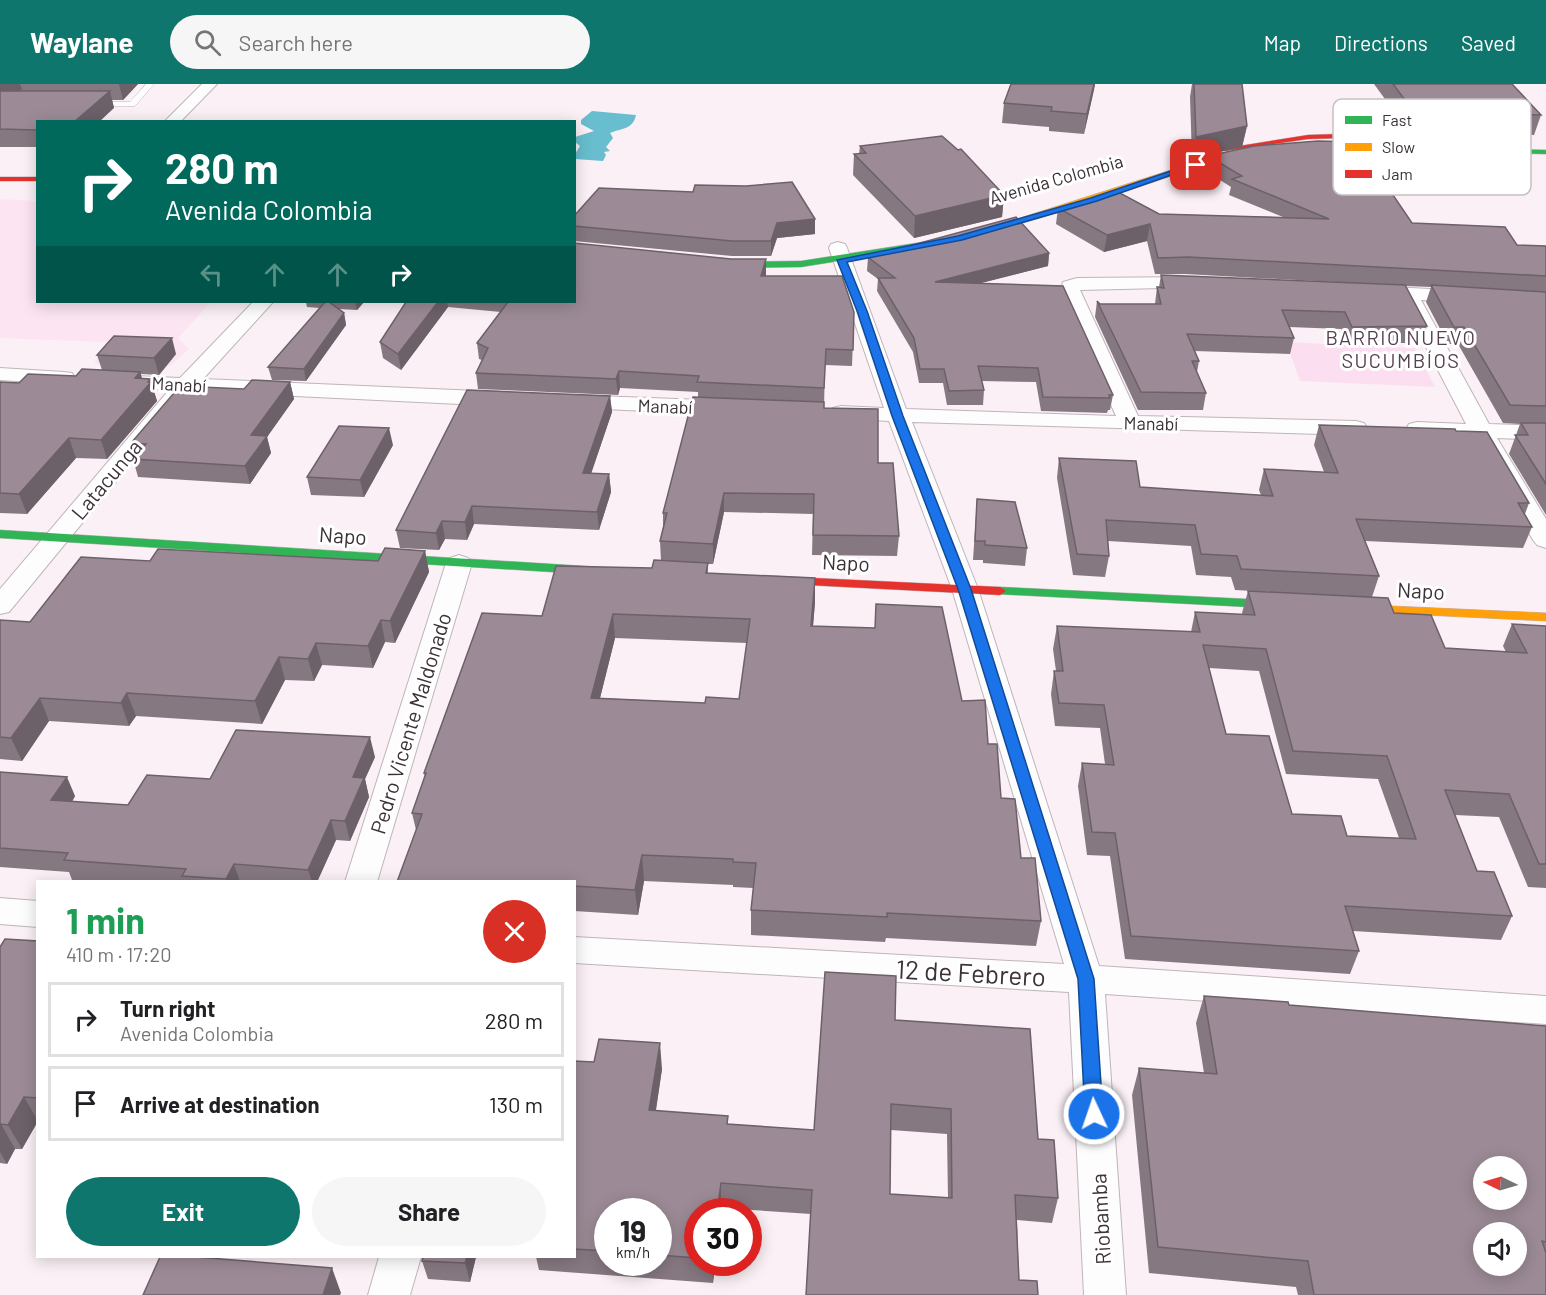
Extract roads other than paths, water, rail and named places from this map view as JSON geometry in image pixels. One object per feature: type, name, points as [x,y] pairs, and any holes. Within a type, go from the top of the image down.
[{"type":"main road","name":"Avenida Colombia","points":[[969,223],[1107,185],[1213,151],[1262,142],[1333,136]]},
{"type":"main road","name":"Avenida Colombia","points":[[1531,140],[1546,140]]},
{"type":"main road","name":"Avenida Colombia","points":[[759,251],[840,254],[953,239],[1094,199],[1196,165],[1251,153],[1333,148]]},
{"type":"main road","name":"Avenida Colombia","points":[[1531,152],[1546,152]]},
{"type":"main road","points":[[0,179],[36,179]]},
{"type":"main road","points":[[16,180],[36,187]]},
{"type":"main road","name":"Avenida Colombia","points":[[711,264],[793,265],[935,231]]},
{"type":"main road","name":"Napo","points":[[0,534],[459,564],[612,571]]},
{"type":"main road","name":"Napo","points":[[753,579],[1309,606]]},
{"type":"main road","name":"Napo","points":[[1332,607],[1546,617]]},
{"type":"street","points":[[173,120],[210,84]]},
{"type":"street","name":"Riobamba","points":[[840,254],[898,416],[965,589],[1086,979],[1105,1295]]},
{"type":"street","points":[[1130,423],[1070,291],[1070,286],[1077,284],[1220,284]]},
{"type":"street","points":[[1350,290],[1546,301]]},
{"type":"street","points":[[1408,293],[1481,430],[1546,540]]},
{"type":"street","name":"Latacunga","points":[[0,606],[184,385],[261,303]]},
{"type":"street","name":"Manabí","points":[[0,374],[184,385],[517,399]]},
{"type":"street","name":"Manabí","points":[[553,401],[755,410]]},
{"type":"street","name":"Manabí","points":[[814,412],[1130,423],[1376,428]]},
{"type":"street","points":[[1399,429],[1546,433]]},
{"type":"street","name":"Pedro Vicente Maldonado","points":[[362,880],[459,564]]},
{"type":"street","points":[[0,911],[36,914]]},
{"type":"street","name":"12 de Febrero","points":[[576,950],[1086,979],[1546,1010]]},
{"type":"street","points":[[389,1295],[400,1258]]},
{"type":"lane","points":[[88,104],[132,104],[150,84]]},
{"type":"water","points":[[592,111],[636,115],[629,126],[610,133],[613,138],[606,147],[610,151],[604,152],[606,155],[603,161],[576,159],[576,152],[580,146],[576,143],[576,137],[594,131],[581,124],[581,120]]},
{"type":"district","name":"BARRIO NUEVO SUCUMBÍOS","points":[[1401,348]]}]
